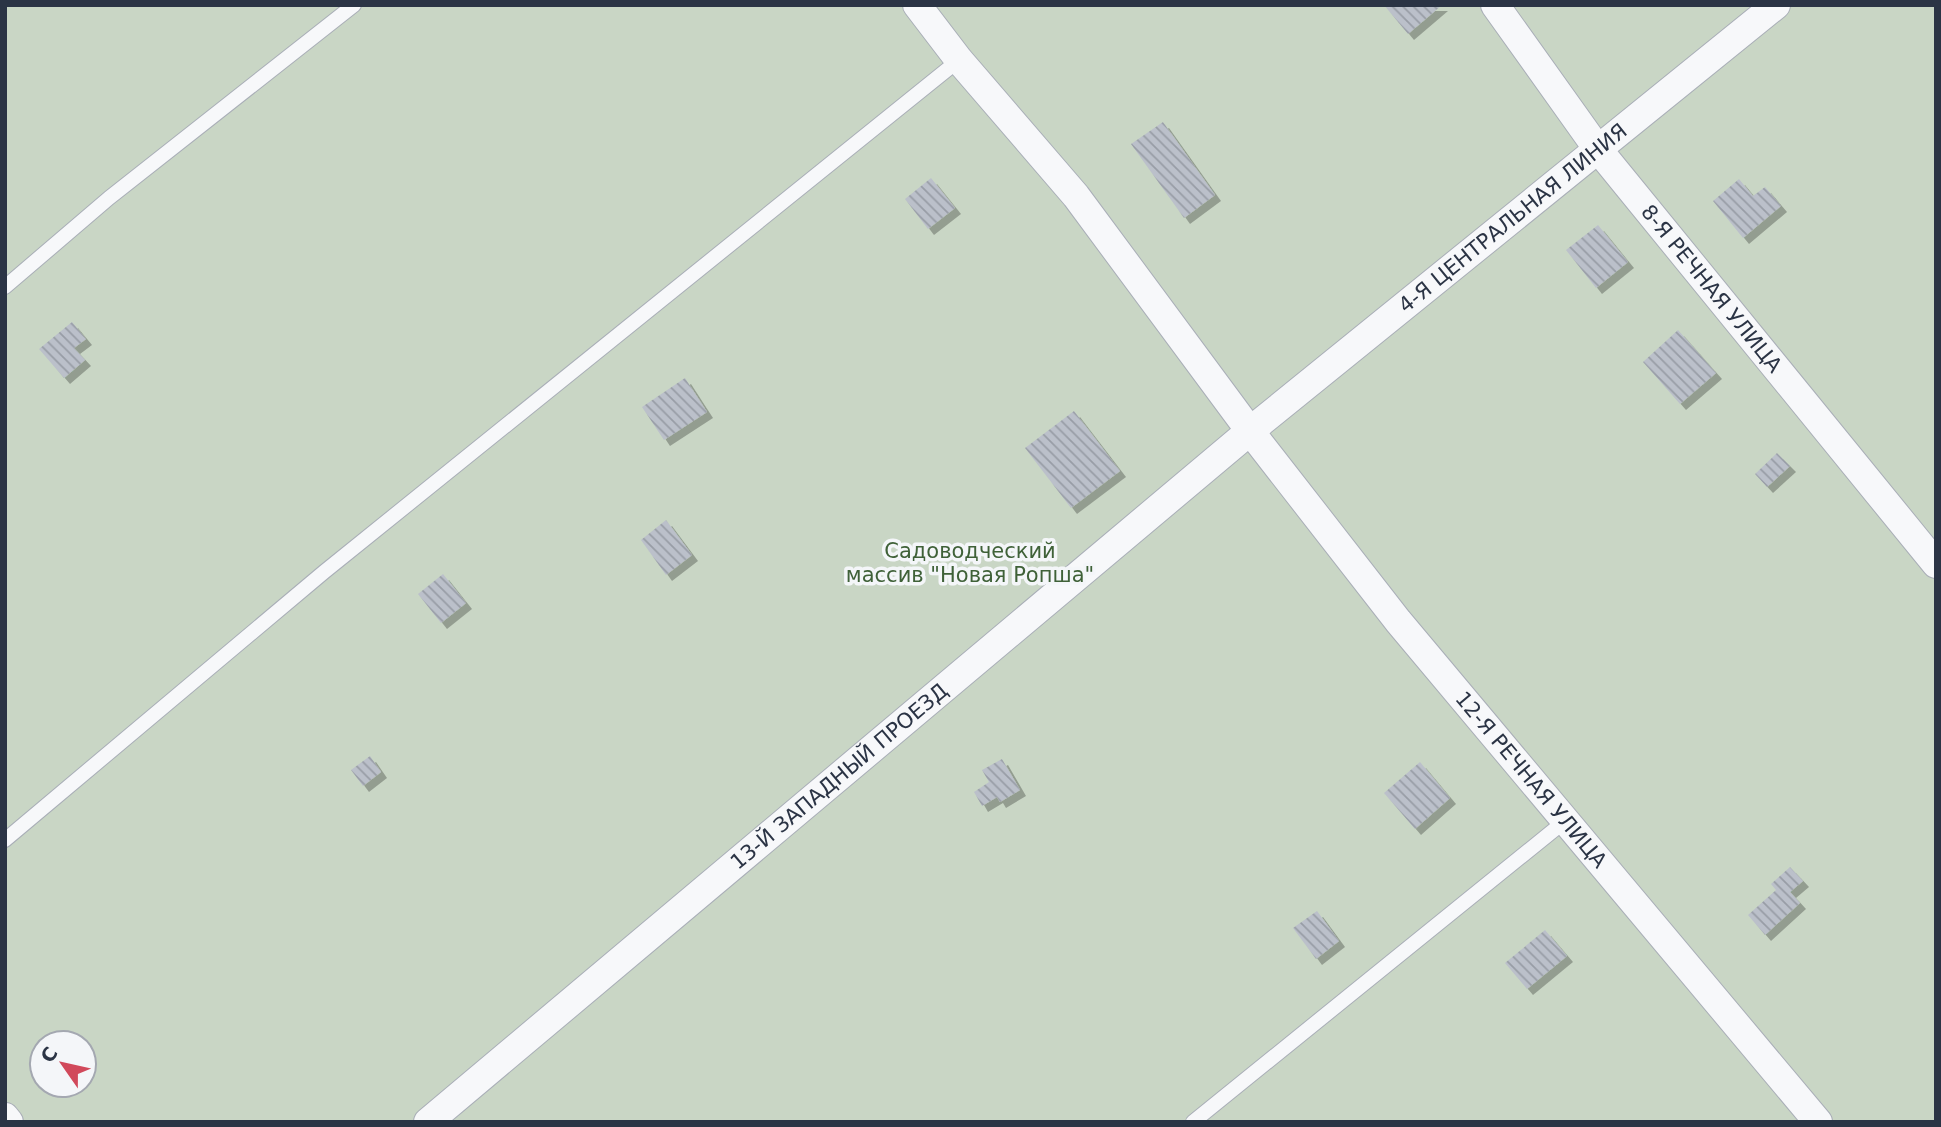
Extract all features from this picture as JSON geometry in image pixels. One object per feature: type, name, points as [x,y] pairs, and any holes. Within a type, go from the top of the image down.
[{"type":"street","name":"12-Я РЕЧНАЯ УЛИЦА","points":[[917,5],[959,60],[1076,196],[1250,431],[1398,621],[1818,1122]]},
{"type":"street","name":"8-Я РЕЧНАЯ УЛИЦА","points":[[1495,5],[1597,148],[1936,564]]},
{"type":"street","name":"4-Я ЦЕНТРАЛЬНАЯ ЛИНИЯ","points":[[1250,431],[1776,5]]},
{"type":"street","name":"13-Й ЗАПАДНЫЙ ПРОЕЗД","points":[[428,1122],[1250,431]]},
{"type":"street","points":[[5,1116],[9,1122]]},
{"type":"lane","points":[[5,287],[109,198],[354,5]]},
{"type":"lane","points":[[5,840],[324,572],[959,60]]},
{"type":"lane","points":[[1193,1122],[1565,821]]},
{"type":"green space","name":"Садоводческий массив \"Новая Ропша\"","points":[[5,5],[1936,5],[1936,1122],[5,1122]]},
{"type":"building","points":[[1384,5],[1442,5],[1408,34]]},
{"type":"building","points":[[1163,122],[1215,195],[1184,218],[1131,144]]},
{"type":"building","points":[[931,178],[955,208],[928,229],[905,199]]},
{"type":"building","points":[[1739,179],[1753,196],[1765,187],[1781,206],[1743,238],[1713,201]]},
{"type":"building","points":[[1598,225],[1628,262],[1596,288],[1566,250]]},
{"type":"building","points":[[72,322],[86,339],[74,348],[85,360],[64,378],[39,349]]},
{"type":"building","points":[[1678,330],[1716,373],[1680,404],[1643,362]]},
{"type":"building","points":[[685,378],[707,412],[664,440],[642,407]]},
{"type":"building","points":[[1074,411],[1120,471],[1071,508],[1025,448]]},
{"type":"building","points":[[1777,453],[1790,466],[1767,487],[1755,474]]},
{"type":"building","points":[[666,520],[692,555],[666,575],[641,540]]},
{"type":"building","points":[[443,574],[466,603],[441,623],[418,594]]},
{"type":"building","points":[[370,756],[381,772],[363,786],[351,770]]},
{"type":"building","points":[[1002,759],[1020,790],[1000,802],[997,797],[982,806],[974,792],[989,782],[982,770]]},
{"type":"building","points":[[1420,762],[1450,798],[1415,829],[1384,793]]},
{"type":"building","points":[[1790,867],[1803,881],[1790,892],[1800,903],[1765,935],[1748,915],[1776,890],[1771,884]]},
{"type":"building","points":[[1317,911],[1339,941],[1316,959],[1293,928]]},
{"type":"building","points":[[1545,930],[1567,956],[1527,989],[1505,963]]}]
